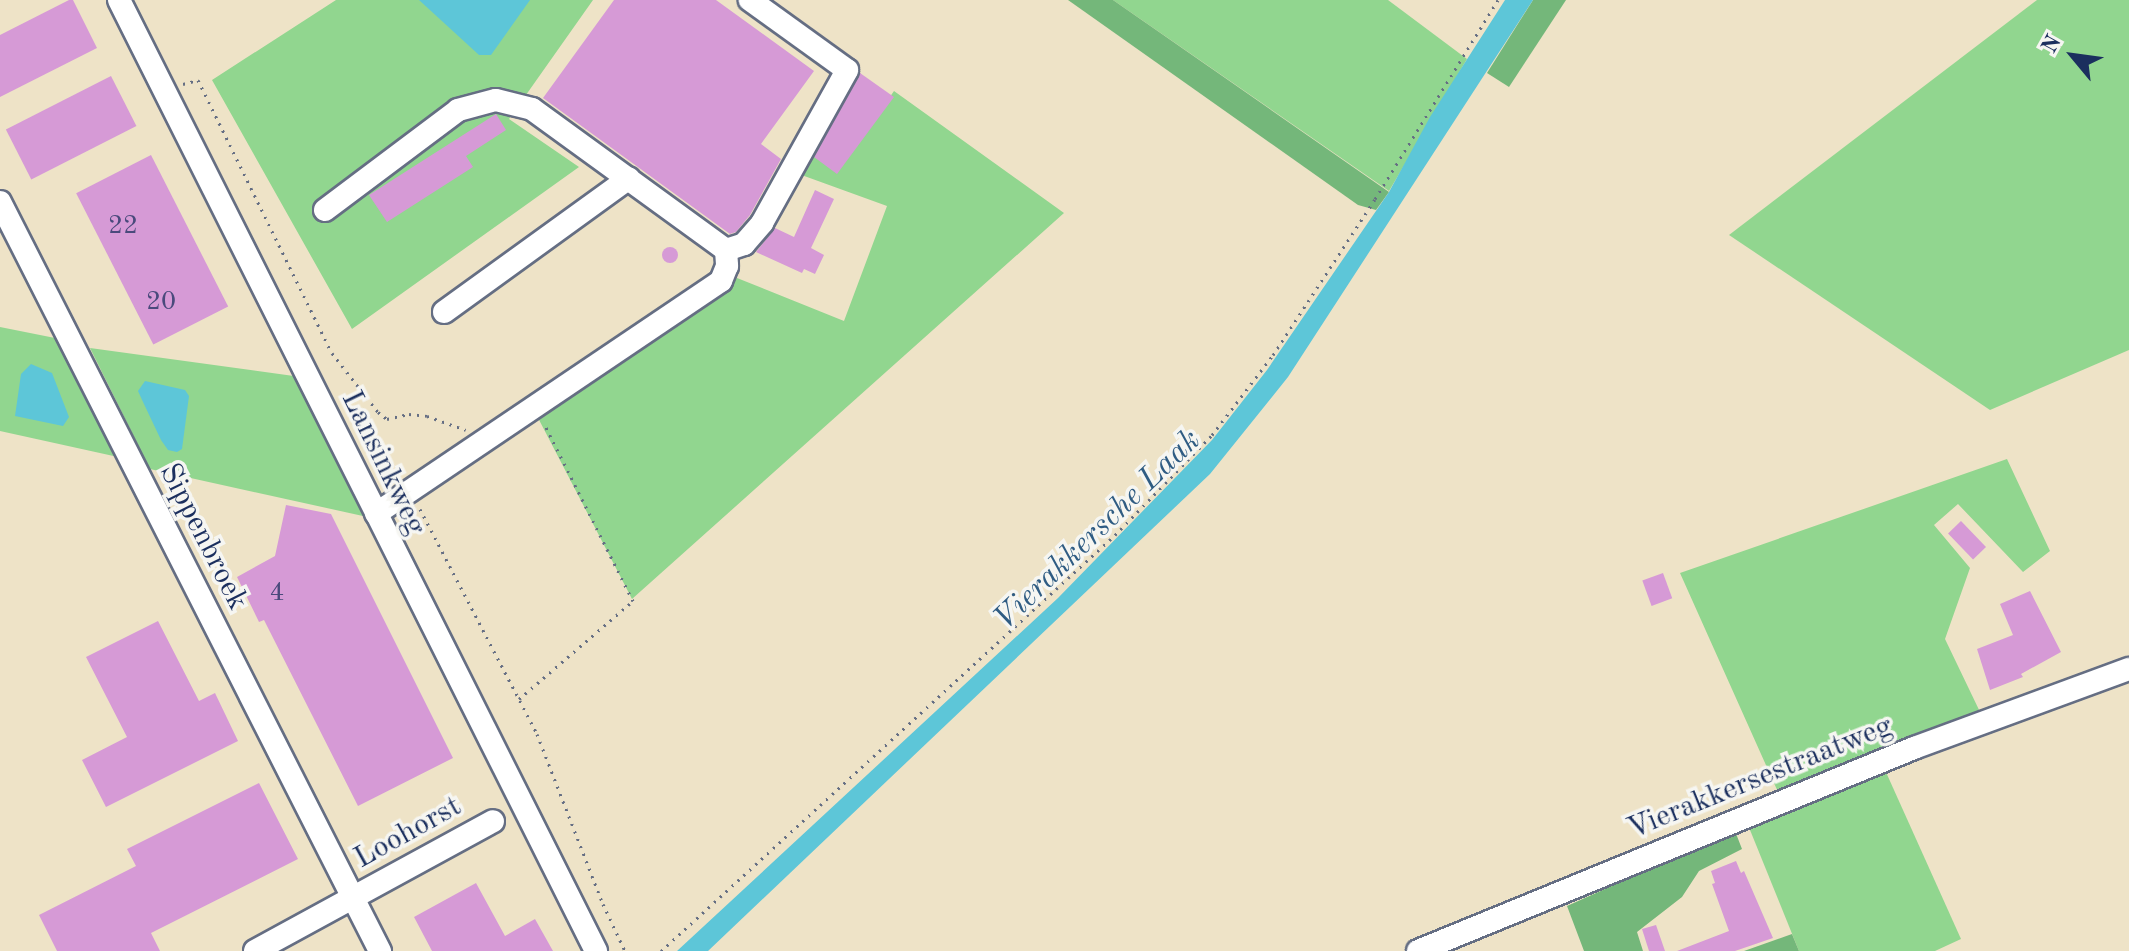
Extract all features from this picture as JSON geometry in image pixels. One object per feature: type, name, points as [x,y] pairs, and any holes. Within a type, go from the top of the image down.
[{"type":"street","name":"Lansinkweg","points":[[119,0],[596,951]]},
{"type":"street","points":[[726,250],[744,244],[762,223],[847,70],[750,0]]},
{"type":"street","points":[[325,210],[458,110],[496,100],[532,109],[726,250],[727,266],[721,281],[410,494],[376,514]]},
{"type":"street","points":[[444,312],[629,178]]},
{"type":"street","name":"Sippenbroek","points":[[0,202],[352,898]]},
{"type":"street","name":"Vierakkersestraatweg","points":[[1418,951],[1914,748],[2129,669]]},
{"type":"street","name":"Loohorst","points":[[255,951],[493,821]]},
{"type":"street","name":"Loohorst","points":[[352,898],[380,951]]},
{"type":"path","points":[[661,951],[1115,535],[1212,435],[1273,355],[1367,212],[1498,0]]},
{"type":"path","points":[[172,87],[198,80],[332,353],[378,412],[387,419],[409,414],[427,416],[469,432]]},
{"type":"path","points":[[519,699],[633,601],[536,408]]},
{"type":"path","points":[[410,494],[537,734],[603,904],[625,951]]},
{"type":"green space","points":[[336,0],[593,0],[509,119],[579,167],[352,329],[212,80]]},
{"type":"green space","points":[[1068,0],[1113,0],[1389,192],[1376,210],[1358,205]]},
{"type":"green space","points":[[1113,0],[1388,0],[1467,59],[1389,191]]},
{"type":"green space","points":[[1533,0],[1566,0],[1509,87],[1487,73]]},
{"type":"green space","points":[[2037,0],[2129,0],[2129,350],[1990,410],[1729,235]]},
{"type":"green space","points":[[894,91],[1064,213],[632,599],[536,414],[737,278],[844,321],[887,206],[796,173],[817,137],[849,156]]},
{"type":"green space","points":[[0,327],[55,338],[118,457],[0,431]]},
{"type":"green space","points":[[90,348],[301,377],[372,518],[150,469]]},
{"type":"green space","points":[[2007,459],[2050,551],[2023,572],[1958,504],[1934,525],[1970,568],[1945,639],[1981,714],[1854,759],[1778,792],[1680,573]]},
{"type":"green space","points":[[1885,770],[1961,939],[1935,951],[1799,951],[1748,825]]},
{"type":"green space","points":[[1735,831],[1742,849],[1699,871],[1682,897],[1637,932],[1643,951],[1584,951],[1567,906]]},
{"type":"green space","points":[[1792,934],[1799,951],[1744,951]]},
{"type":"water","points":[[419,0],[530,0],[491,55],[479,55]]},
{"type":"water","points":[[1505,0],[1533,0],[1288,377],[1210,474],[708,951],[677,951],[1058,598],[1212,440],[1267,370],[1389,192],[1430,117]]},
{"type":"water","points":[[31,364],[52,373],[69,417],[63,426],[15,416],[21,374]]},
{"type":"water","points":[[145,381],[185,390],[189,396],[182,449],[177,452],[168,450],[161,440],[138,391]]},
{"type":"building","points":[[73,0],[97,48],[0,97],[0,35]]},
{"type":"building","points":[[614,0],[716,0],[814,71],[761,144],[781,159],[750,215],[736,232],[730,234],[543,98]]},
{"type":"building","points":[[860,73],[894,97],[837,174],[814,157]]},
{"type":"building","points":[[111,76],[136,126],[31,179],[6,130]]},
{"type":"building","points":[[496,114],[506,130],[466,156],[473,167],[387,222],[369,195]]},
{"type":"building","points":[[151,155],[228,306],[153,345],[76,193]]},
{"type":"building","points":[[815,190],[834,199],[811,248],[824,255],[815,274],[804,269],[802,273],[756,252],[775,228],[794,237]]},
{"type":"building","points":[[670,247],[676,249],[676,261],[670,263],[664,261],[662,255],[664,249]]},
{"type":"building","points":[[286,505],[331,514],[453,758],[358,806],[264,620],[259,622],[237,577],[275,556]]},
{"type":"building","points":[[1961,521],[1986,547],[1973,559],[1948,534]]},
{"type":"building","points":[[1663,573],[1672,598],[1652,606],[1642,581]]},
{"type":"building","points":[[2030,591],[2061,652],[2021,674],[2023,677],[1990,690],[1977,649],[2013,635],[2000,604]]},
{"type":"building","points":[[158,621],[199,701],[215,693],[238,741],[106,807],[82,760],[127,737],[86,657]]},
{"type":"building","points":[[259,783],[298,859],[151,933],[160,951],[57,951],[39,915],[136,866],[127,849]]},
{"type":"building","points":[[1736,861],[1741,873],[1744,871],[1773,938],[1735,951],[1677,951],[1729,931],[1712,884],[1715,883],[1711,871]]},
{"type":"building","points":[[476,883],[505,936],[535,919],[553,951],[432,951],[414,917]]},
{"type":"building","points":[[1656,925],[1665,951],[1649,951],[1642,929]]},
{"type":"water label","name":"Vierakkersche Laak","points":[[1098,531]]}]
